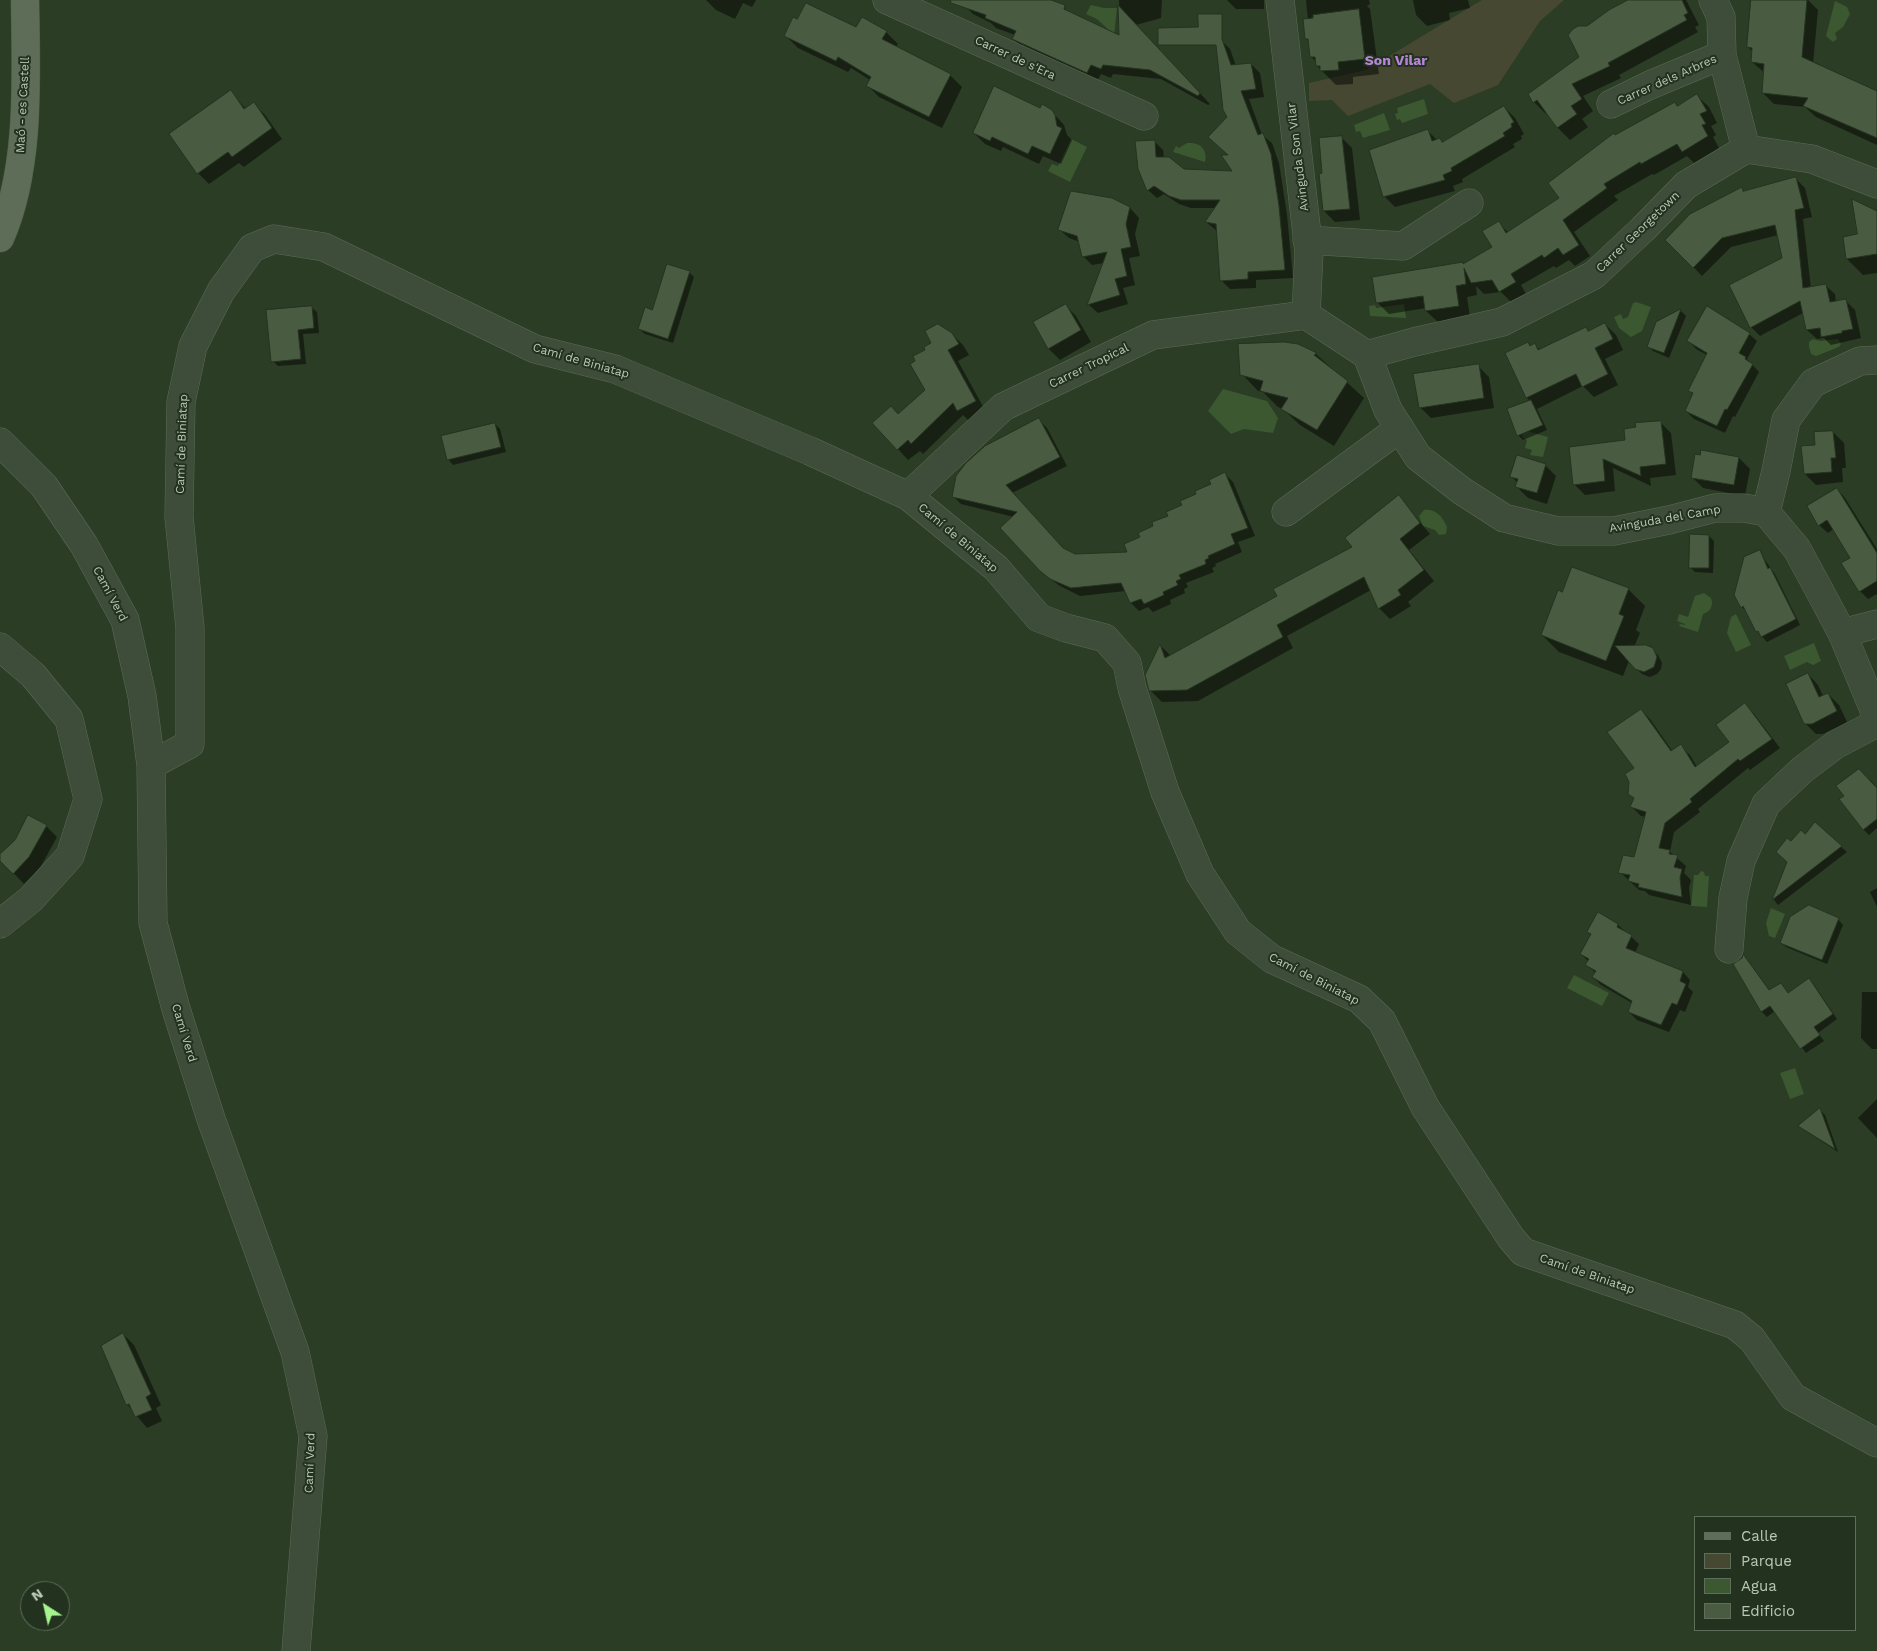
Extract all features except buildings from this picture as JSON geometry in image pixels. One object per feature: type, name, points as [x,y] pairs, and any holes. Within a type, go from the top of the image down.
[{"type":"main road","name":"Maó - es Castell","points":[[0,238],[11,209],[22,146],[26,55],[25,0]]},
{"type":"street","name":"Carrer de s'Era","points":[[887,0],[928,8],[1144,116]]},
{"type":"street","name":"Avinguda Son Vilar","points":[[1280,0],[1309,252],[1306,315]]},
{"type":"street","points":[[1714,0],[1721,17],[1722,55],[1746,149],[1812,159],[1877,184]]},
{"type":"street","name":"Carrer dels Arbres","points":[[1611,104],[1650,85],[1722,55]]},
{"type":"street","name":"Carrer Georgetown","points":[[1367,355],[1502,322],[1594,275],[1686,185],[1746,149]]},
{"type":"street","points":[[1307,240],[1403,246],[1469,203]]},
{"type":"street","name":"Camí de Biniatap","points":[[151,765],[190,744],[190,628],[179,517],[181,402],[193,346],[221,291],[252,248],[274,239],[324,247],[535,349],[615,369],[810,451],[908,496],[996,568],[1039,618],[1066,628],[1105,638],[1127,663],[1132,688],[1165,792],[1200,874],[1210,891],[1238,932],[1272,959],[1359,999],[1382,1021],[1425,1107],[1510,1238],[1523,1252],[1735,1324],[1752,1339],[1793,1397],[1877,1443]]},
{"type":"street","points":[[1306,315],[1367,355]]},
{"type":"street","name":"Carrer Tropical","points":[[908,496],[1003,408],[1152,335],[1306,315]]},
{"type":"street","name":"Avinguda del Camp","points":[[1367,355],[1388,410],[1418,457],[1462,491],[1504,518],[1558,531],[1614,531],[1715,508],[1744,508],[1766,512]]},
{"type":"street","points":[[1877,360],[1860,361],[1814,383],[1786,420],[1766,512],[1797,549],[1842,633],[1877,717]]},
{"type":"street","points":[[1286,512],[1400,428]]},
{"type":"street","name":"Camí Verd","points":[[0,442],[44,486],[84,545],[125,620],[142,696],[151,765],[153,923],[176,1009],[211,1119],[295,1352],[313,1436],[296,1651]]},
{"type":"street","points":[[1842,633],[1877,624]]},
{"type":"street","points":[[0,647],[33,675],[70,719],[88,799],[70,856],[31,899],[0,924]]},
{"type":"street","points":[[1729,949],[1733,898],[1741,861],[1766,804],[1802,770],[1835,745],[1877,724]]},
{"type":"green space","points":[[1482,0],[1564,0],[1540,21],[1498,85],[1454,103],[1430,84],[1348,116],[1332,100],[1309,101],[1309,83],[1366,70]]},
{"type":"water","points":[[1835,1],[1847,7],[1850,14],[1843,27],[1835,33],[1837,39],[1833,42],[1826,36]]},
{"type":"water","points":[[1091,5],[1117,8],[1114,35],[1097,19],[1086,14]]},
{"type":"water","points":[[1424,99],[1428,114],[1402,123],[1400,119],[1397,120],[1395,114],[1398,113],[1397,108]]},
{"type":"water","points":[[1384,113],[1390,130],[1363,138],[1360,131],[1356,132],[1354,125]]},
{"type":"water","points":[[1071,139],[1087,147],[1070,182],[1048,171],[1052,164],[1058,166]]},
{"type":"water","points":[[1187,143],[1202,147],[1206,157],[1205,162],[1173,152],[1176,146],[1179,148]]},
{"type":"water","points":[[1636,302],[1651,307],[1642,331],[1631,337],[1619,328],[1614,317],[1621,314],[1623,319],[1628,317],[1633,303]]},
{"type":"water","points":[[1404,304],[1406,318],[1370,316],[1369,306],[1375,305],[1376,308]]},
{"type":"water","points":[[1813,339],[1820,341],[1838,339],[1841,344],[1839,347],[1816,356],[1811,354],[1809,347],[1809,342]]},
{"type":"water","points":[[1223,389],[1267,401],[1278,418],[1273,433],[1244,429],[1231,434],[1208,411]]},
{"type":"water","points":[[1526,431],[1548,437],[1543,457],[1530,455],[1532,450],[1525,448],[1527,440],[1523,438],[1522,434]]},
{"type":"water","points":[[1424,510],[1432,510],[1441,517],[1447,527],[1446,534],[1439,535],[1435,530],[1423,526],[1419,516]]},
{"type":"water","points":[[1704,593],[1711,598],[1712,606],[1708,612],[1703,614],[1698,632],[1679,626],[1680,624],[1685,624],[1677,621],[1679,614],[1688,617],[1695,596]]},
{"type":"water","points":[[1736,614],[1751,645],[1736,652],[1727,633],[1731,617]]},
{"type":"water","points":[[1814,643],[1821,661],[1813,665],[1807,662],[1790,670],[1784,656]]},
{"type":"water","points":[[1701,871],[1704,872],[1705,876],[1709,876],[1707,907],[1691,906],[1694,875],[1698,875]]},
{"type":"water","points":[[1771,908],[1785,914],[1775,938],[1769,936],[1766,923]]},
{"type":"water","points":[[1574,975],[1609,993],[1602,1006],[1567,988]]},
{"type":"water","points":[[1795,1068],[1804,1094],[1790,1099],[1780,1073]]},
{"type":"district","name":"Son Vilar","points":[[1396,61]]}]
